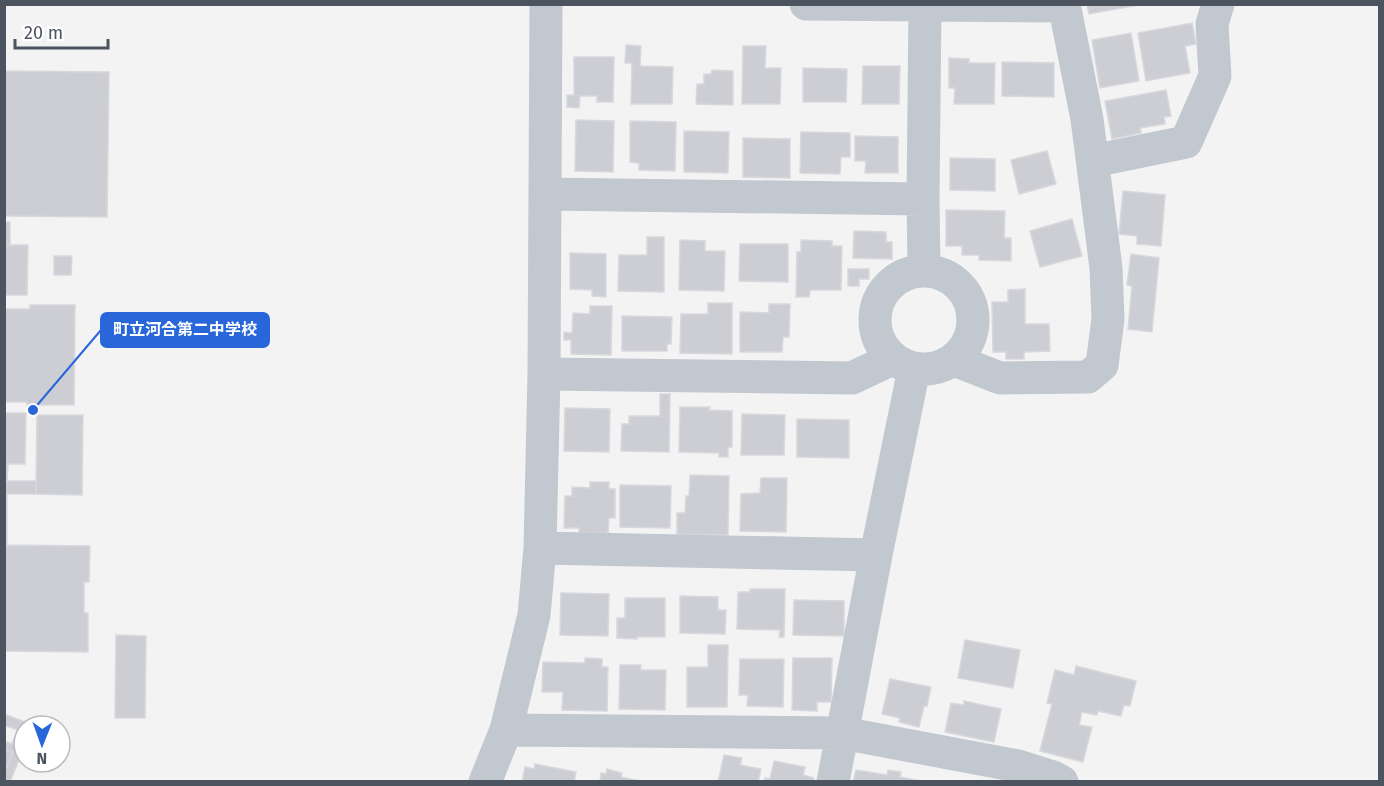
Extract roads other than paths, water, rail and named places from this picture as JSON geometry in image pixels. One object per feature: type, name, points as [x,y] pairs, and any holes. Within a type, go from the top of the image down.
[{"type":"street","points":[[485,782],[506,730],[534,615],[540,548],[544,374],[546,4]]},
{"type":"street","points":[[806,4],[1064,5],[1087,119],[1106,267],[1108,319],[1102,365],[1088,377],[1000,378],[954,360]]},
{"type":"street","points":[[1093,161],[1186,142],[1215,76],[1212,24],[1218,4]]},
{"type":"street","points":[[924,270],[925,5]]},
{"type":"street","points":[[545,194],[923,199]]},
{"type":"street","points":[[544,374],[852,378],[903,364],[935,369],[954,360],[968,345],[974,325],[972,304],[961,286],[944,274],[924,270],[900,276],[882,293],[874,315],[878,339],[903,364]]},
{"type":"street","points":[[833,782],[876,555],[903,364]]},
{"type":"street","points":[[540,548],[876,555]]},
{"type":"street","points":[[506,730],[842,733],[1016,774],[1053,777],[1062,782]]},
{"type":"place","name":"町立河合第二中学校","points":[[33,410]]}]
